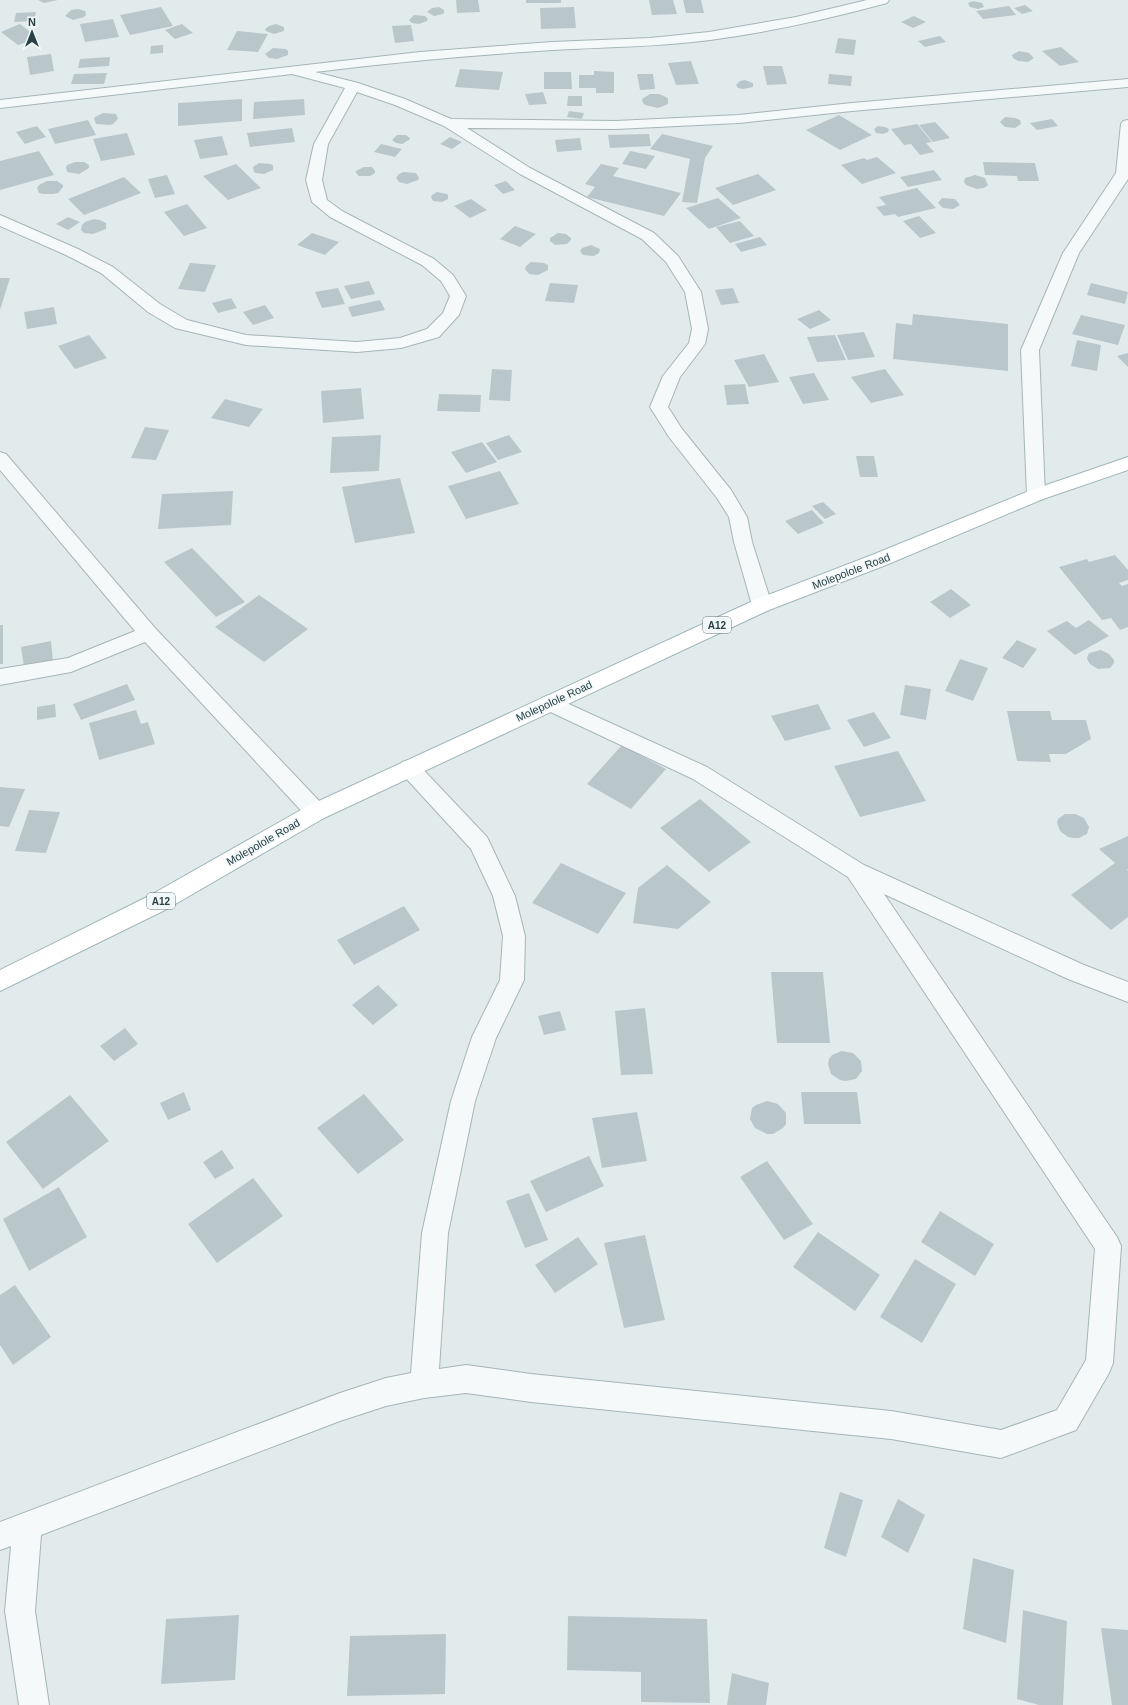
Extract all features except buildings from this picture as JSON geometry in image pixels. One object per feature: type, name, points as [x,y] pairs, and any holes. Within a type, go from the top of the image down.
[{"type":"main road","name":"Molepolole Road","points":[[0,981],[156,903],[316,812],[762,604],[879,560],[1036,495],[1128,464]]},
{"type":"street","points":[[0,104],[438,54],[540,47],[650,42],[717,34],[795,22],[882,0]]},
{"type":"street","points":[[292,70],[353,86],[400,102],[449,123],[525,170],[648,236],[672,259],[693,292],[700,330],[697,344],[672,376],[659,407],[679,438],[724,494],[738,518],[743,542],[762,604]]},
{"type":"street","points":[[449,123],[616,125],[739,120],[852,107],[1128,83]]},
{"type":"street","points":[[0,220],[72,252],[107,270],[154,308],[181,324],[246,340],[357,348],[401,343],[433,334],[451,314],[458,296],[448,278],[428,262],[336,214],[320,202],[314,180],[321,144],[353,86]]},
{"type":"street","points":[[1036,495],[1030,350],[1071,253],[1126,173],[1128,124]]},
{"type":"street","points":[[0,458],[148,633],[316,812]]},
{"type":"street","points":[[0,678],[72,665],[148,633]]},
{"type":"street","points":[[549,703],[700,773],[856,871],[1076,972],[1128,992]]},
{"type":"street","points":[[409,768],[479,843],[504,896],[514,936],[512,980],[484,1037],[463,1101],[435,1233],[424,1384]]},
{"type":"street","points":[[0,1536],[340,1407],[386,1392],[424,1384],[466,1379],[539,1389],[891,1425],[1000,1444],[1066,1420],[1099,1363],[1108,1246],[856,871]]},
{"type":"street","points":[[28,1526],[20,1611],[34,1705]]}]
